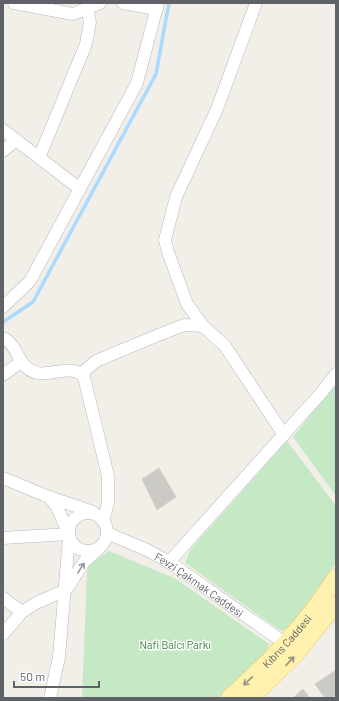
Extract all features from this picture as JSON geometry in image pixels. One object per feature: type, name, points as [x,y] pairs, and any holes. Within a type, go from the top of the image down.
[{"type":"main road","name":"Kıbrıs Caddesi","points":[[230,698],[286,644],[304,622],[336,577]]},
{"type":"main road","points":[[251,698],[297,653],[336,604]]},
{"type":"street","points":[[14,3],[72,14],[100,3]]},
{"type":"street","points":[[3,307],[30,280],[137,83],[157,6],[123,3]]},
{"type":"street","points":[[256,3],[217,108],[176,197],[165,240],[187,304],[202,326],[225,346],[284,435]]},
{"type":"street","points":[[39,158],[86,44],[90,22],[87,8]]},
{"type":"street","points":[[3,130],[80,190]]},
{"type":"street","points":[[3,150],[16,140]]},
{"type":"street","points":[[82,373],[96,361],[184,325],[202,326]]},
{"type":"street","points":[[3,338],[13,346],[21,362],[37,373],[74,370],[82,373],[86,380],[108,476],[108,503],[101,518]]},
{"type":"street","points":[[3,375],[21,362]]},
{"type":"street","points":[[169,562],[284,435],[336,374]]},
{"type":"street","points":[[3,478],[49,497],[92,512],[101,518],[107,533],[106,539],[84,562],[66,590],[36,603],[22,612],[3,634]]},
{"type":"street","points":[[49,497],[57,508],[72,544],[82,551],[93,551],[99,548]]},
{"type":"street","points":[[50,698],[59,657],[66,590],[70,525],[79,515],[92,514],[101,518]]},
{"type":"street","name":"Fevzi Çakmak Caddesi","points":[[107,533],[147,550],[169,562],[286,644]]},
{"type":"street","points":[[3,538],[69,535]]},
{"type":"street","points":[[3,598],[22,612]]},
{"type":"green space","points":[[336,382],[336,496],[293,437]]},
{"type":"green space","points":[[287,441],[336,506],[336,563],[290,627],[281,631],[185,563],[190,550]]},
{"type":"green space","name":"Nafi Balcı Parkı","points":[[109,551],[176,579],[269,644],[266,655],[219,698],[82,698],[87,572],[89,564]]},
{"type":"building","points":[[159,468],[176,497],[157,510],[142,479]]},
{"type":"building","points":[[336,670],[336,695],[331,698],[325,698],[315,684]]},
{"type":"building","points":[[303,689],[310,698],[293,698]]},
{"type":"waterway","points":[[3,322],[33,302],[156,74],[169,3]]}]
